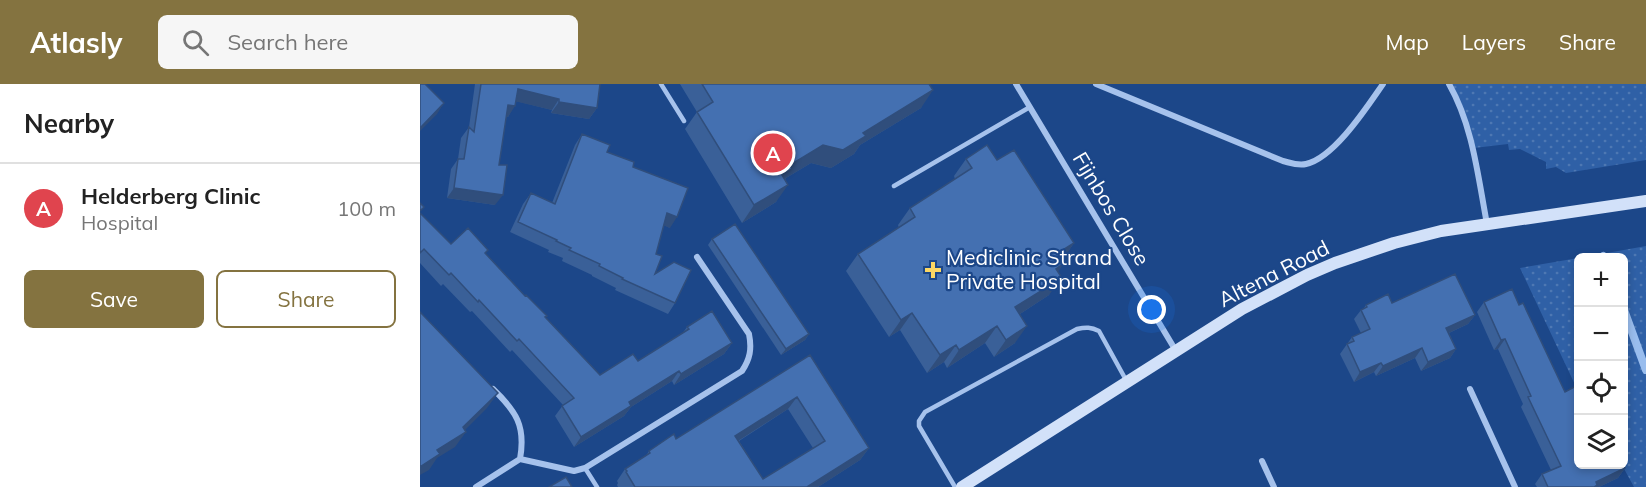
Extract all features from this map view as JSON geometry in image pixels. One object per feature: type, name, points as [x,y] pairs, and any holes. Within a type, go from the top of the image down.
[{"type":"street","name":"Fijnbos Close","points":[[1016,84],[1177,351]]},
{"type":"street","points":[[1096,84],[1283,161],[1307,164],[1324,156],[1336,146],[1383,84]]},
{"type":"street","points":[[1449,84],[1459,100],[1473,151],[1487,224]]},
{"type":"street","name":"Altena Road","points":[[962,487],[1242,309],[1335,263],[1426,235],[1646,201]]},
{"type":"street","points":[[520,459],[574,471],[585,468],[742,371],[749,360],[751,347],[749,334],[697,257]]},
{"type":"street","points":[[476,487],[520,459],[523,446],[520,423],[508,403],[488,384]]},
{"type":"street","points":[[1470,389],[1515,487]]},
{"type":"street","points":[[1262,461],[1274,487]]},
{"type":"lane","points":[[661,84],[684,121]]},
{"type":"lane","points":[[894,186],[1030,107]]},
{"type":"lane","points":[[955,487],[919,426],[919,421],[925,412],[1077,329],[1085,327],[1099,332],[1128,382]]},
{"type":"lane","points":[[585,468],[597,487]]},
{"type":"shaded area","points":[[1451,84],[1646,84],[1646,160],[1566,173],[1556,167],[1546,169],[1546,162],[1520,149],[1509,150],[1508,144],[1474,148]]},
{"type":"shaded area","points":[[1646,246],[1646,487],[1634,487],[1624,469],[1628,469],[1628,253],[1607,253]]},
{"type":"shaded area","points":[[1574,259],[1574,383],[1520,268]]},
{"type":"building","points":[[420,84],[425,84],[444,103],[420,128]]},
{"type":"building","points":[[481,84],[600,84],[597,108],[559,102],[559,99],[518,89],[515,106],[508,105],[499,165],[507,165],[503,195],[454,188],[458,159],[464,159],[469,127],[474,132]]},
{"type":"building","points":[[702,84],[929,84],[933,90],[863,133],[866,136],[843,150],[823,145],[790,165],[792,169],[782,175],[788,185],[754,205],[697,112],[713,102]]},
{"type":"building","points":[[582,134],[610,145],[607,152],[634,162],[633,167],[688,188],[677,217],[667,213],[656,254],[662,256],[655,274],[674,262],[691,270],[675,303],[622,279],[599,266],[600,264],[569,250],[571,248],[557,240],[518,222],[531,193],[555,204]]},
{"type":"building","points":[[987,145],[997,160],[1014,150],[1074,243],[1058,253],[1064,263],[1056,269],[1062,278],[1015,307],[1027,326],[1006,340],[997,326],[959,350],[956,345],[940,355],[912,313],[901,320],[858,254],[915,217],[910,208],[972,168],[966,159]]},
{"type":"building","points":[[420,213],[451,244],[468,228],[488,250],[485,253],[547,316],[545,317],[600,375],[633,354],[638,361],[689,329],[687,327],[712,311],[732,343],[681,374],[679,371],[629,402],[631,406],[581,437],[562,406],[574,398],[519,339],[517,341],[451,273],[449,275],[424,249],[420,253]]},
{"type":"building","points":[[735,224],[809,334],[786,349],[712,239]]},
{"type":"building","points":[[1455,274],[1475,315],[1446,328],[1456,349],[1428,362],[1422,348],[1383,366],[1381,363],[1360,372],[1347,344],[1354,341],[1352,337],[1370,329],[1361,310],[1388,294],[1392,303]]},
{"type":"building","points":[[1512,289],[1519,305],[1523,303],[1565,392],[1574,387],[1574,469],[1623,469],[1596,482],[1597,485],[1594,487],[1548,487],[1542,474],[1561,466],[1528,397],[1531,396],[1505,339],[1501,340],[1484,302]]},
{"type":"building","points":[[420,312],[498,393],[463,427],[466,432],[437,450],[440,454],[420,467]]},
{"type":"building","points":[[810,355],[869,448],[807,487],[635,487],[625,469],[674,434],[676,439]],"holes":[[[797,397],[825,441],[763,479],[735,436]]]},
{"type":"building","points":[[566,477],[572,487],[549,487]]},
{"type":"waterway","points":[[1628,321],[1646,370]]},
{"type":"place","name":"Helderberg Clinic","points":[[773,153]]},
{"type":"place","name":"Mediclinic Strand Private Hospital","points":[[933,270]]}]
